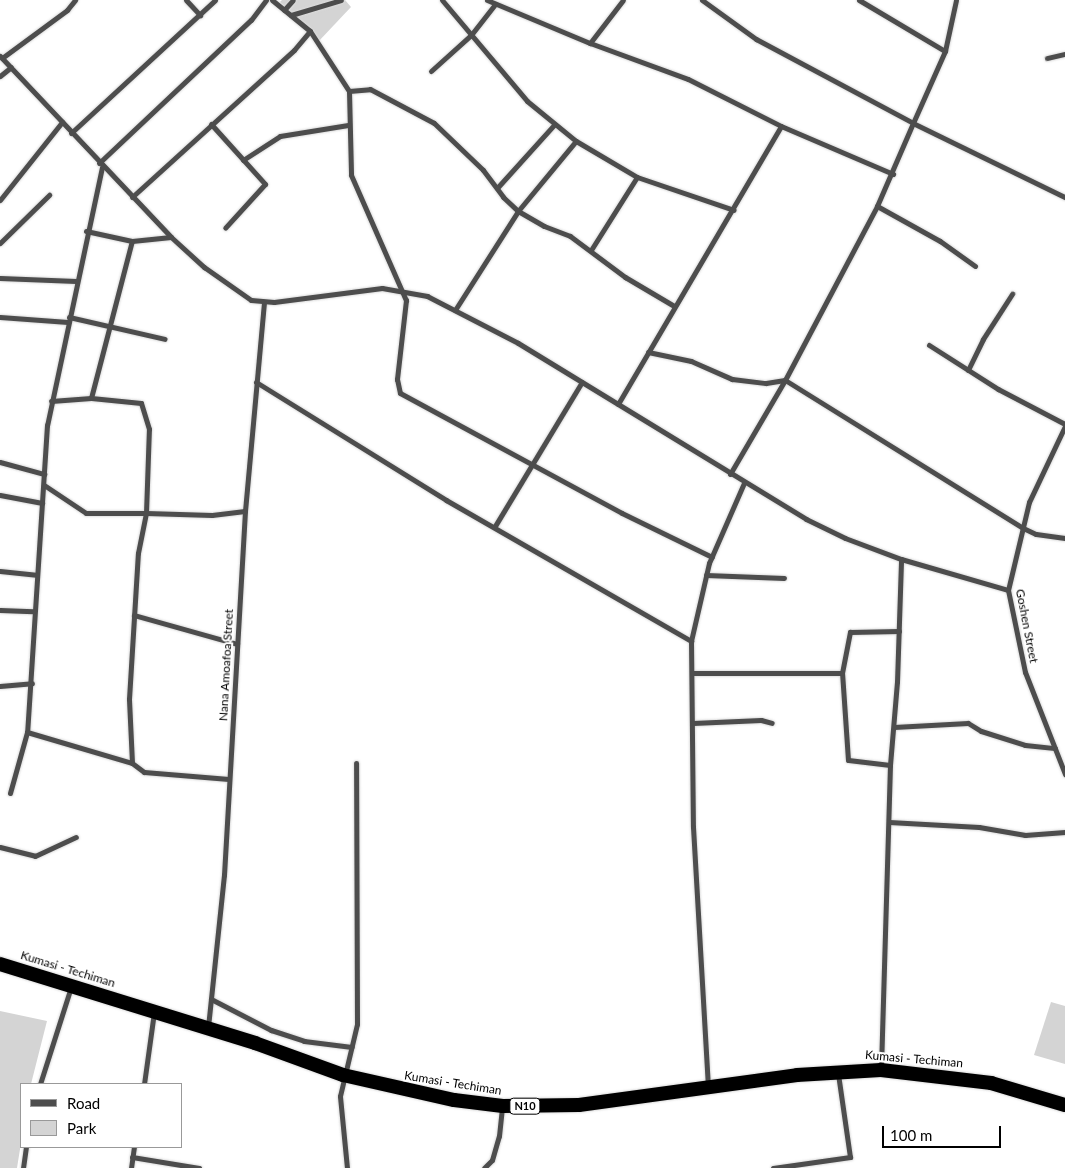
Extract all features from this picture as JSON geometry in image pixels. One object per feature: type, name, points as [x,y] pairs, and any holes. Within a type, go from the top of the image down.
[{"type":"highway","name":"Kumasi - Techiman","points":[[0,964],[72,984],[343,1075],[408,1092],[503,1106],[603,1103],[837,1071],[881,1070],[991,1083],[1065,1105]]},
{"type":"street","points":[[186,0],[200,15]]},
{"type":"street","points":[[71,133],[215,0]]},
{"type":"street","points":[[10,793],[28,732],[32,683],[33,611],[51,400],[100,165],[251,20],[266,0]]},
{"type":"street","points":[[272,0],[310,32],[349,91],[348,125],[351,175],[402,289],[407,310],[397,379],[400,393],[531,464],[712,557]]},
{"type":"street","points":[[284,10],[293,0]]},
{"type":"street","points":[[291,15],[341,0]]},
{"type":"street","points":[[442,0],[527,101],[554,125],[576,141],[637,177],[734,210]]},
{"type":"street","points":[[487,0],[590,43],[688,79],[781,126],[893,174]]},
{"type":"street","points":[[590,43],[623,0]]},
{"type":"street","points":[[702,0],[756,39],[913,123],[1065,197]]},
{"type":"street","points":[[859,0],[945,51]]},
{"type":"street","points":[[730,474],[786,380],[893,174],[945,51],[956,0]]},
{"type":"street","points":[[72,1],[67,10],[1,56],[100,165],[171,237],[241,294],[256,302],[382,288],[402,289],[427,296],[582,382],[744,483],[824,528],[901,559],[1008,590]]},
{"type":"street","points":[[431,71],[471,35],[495,4]]},
{"type":"street","points":[[132,197],[294,50],[310,32]]},
{"type":"street","points":[[1047,58],[1065,54]]},
{"type":"street","points":[[0,76],[11,67]]},
{"type":"street","points":[[349,91],[370,89],[434,123],[518,211],[544,226],[570,236],[591,250],[624,277],[674,306]]},
{"type":"street","points":[[0,200],[62,122]]},
{"type":"street","points":[[211,124],[265,184],[225,228]]},
{"type":"street","points":[[243,160],[280,136],[348,125]]},
{"type":"street","points":[[497,188],[554,125]]},
{"type":"street","points":[[618,404],[674,306],[734,210],[781,126]]},
{"type":"street","points":[[455,310],[518,211],[576,141]]},
{"type":"street","points":[[591,250],[637,177]]},
{"type":"street","points":[[0,243],[49,196]]},
{"type":"street","points":[[877,206],[940,241],[975,266]]},
{"type":"street","points":[[86,232],[132,240],[171,237]]},
{"type":"street","points":[[91,398],[132,240]]},
{"type":"street","points":[[0,278],[76,281]]},
{"type":"street","points":[[968,370],[984,338],[1012,294]]},
{"type":"street","name":"Nana Amoafoa Street","points":[[208,1029],[224,876],[245,511],[264,302]]},
{"type":"street","points":[[0,317],[69,320],[165,339]]},
{"type":"street","points":[[929,345],[968,370],[1065,425]]},
{"type":"street","points":[[648,352],[691,361],[732,379],[766,383],[786,380],[1023,528],[1036,534],[1065,538]]},
{"type":"street","points":[[256,382],[691,641]]},
{"type":"street","points":[[495,526],[582,382]]},
{"type":"street","points":[[51,400],[91,398],[141,403],[149,429],[146,513],[138,553],[129,698],[132,763]]},
{"type":"street","name":"Goshen Street","points":[[1065,425],[1038,478],[1023,528],[1008,590],[1023,663],[1065,774]]},
{"type":"street","points":[[0,462],[44,474]]},
{"type":"street","points":[[708,1088],[693,827],[691,641],[712,557],[744,483]]},
{"type":"street","points":[[44,485],[86,513],[212,515],[245,511]]},
{"type":"street","points":[[0,495],[42,504]]},
{"type":"street","points":[[881,1070],[890,765],[894,726],[901,559]]},
{"type":"street","points":[[0,571],[36,576]]},
{"type":"street","points":[[706,575],[784,578]]},
{"type":"street","points":[[0,610],[33,611]]},
{"type":"street","points":[[134,615],[237,644]]},
{"type":"street","points":[[890,765],[848,760],[842,673],[850,632],[899,631]]},
{"type":"street","points":[[692,673],[842,673]]},
{"type":"street","points":[[0,686],[32,683]]},
{"type":"street","points":[[693,723],[761,720],[772,723]]},
{"type":"street","points":[[894,726],[968,723],[981,731],[1025,745],[1055,748]]},
{"type":"street","points":[[28,732],[132,763],[144,772],[229,779]]},
{"type":"street","points":[[347,1168],[341,1118],[343,1075],[352,1048],[357,1009],[356,763]]},
{"type":"street","points":[[888,822],[979,827],[1025,835],[1065,832]]},
{"type":"street","points":[[0,847],[35,856],[76,836]]},
{"type":"street","points":[[40,1083],[72,984]]},
{"type":"street","points":[[211,999],[271,1030],[304,1041],[329,1042],[352,1048]]},
{"type":"street","points":[[144,1083],[154,1011]]},
{"type":"street","points":[[773,1168],[850,1157],[837,1071]]},
{"type":"street","points":[[484,1168],[492,1160],[499,1136],[503,1106]]},
{"type":"street","points":[[23,1168],[26,1148]]},
{"type":"street","points":[[131,1168],[134,1148]]},
{"type":"street","points":[[132,1157],[199,1168]]},
{"type":"green space","points":[[282,0],[345,0],[351,7],[318,42],[280,2]]},
{"type":"green space","points":[[1051,1002],[1065,1006],[1065,1064],[1034,1055]]},
{"type":"green space","points":[[0,1011],[47,1021],[31,1083],[20,1083],[20,1148],[17,1168],[0,1168]]}]
